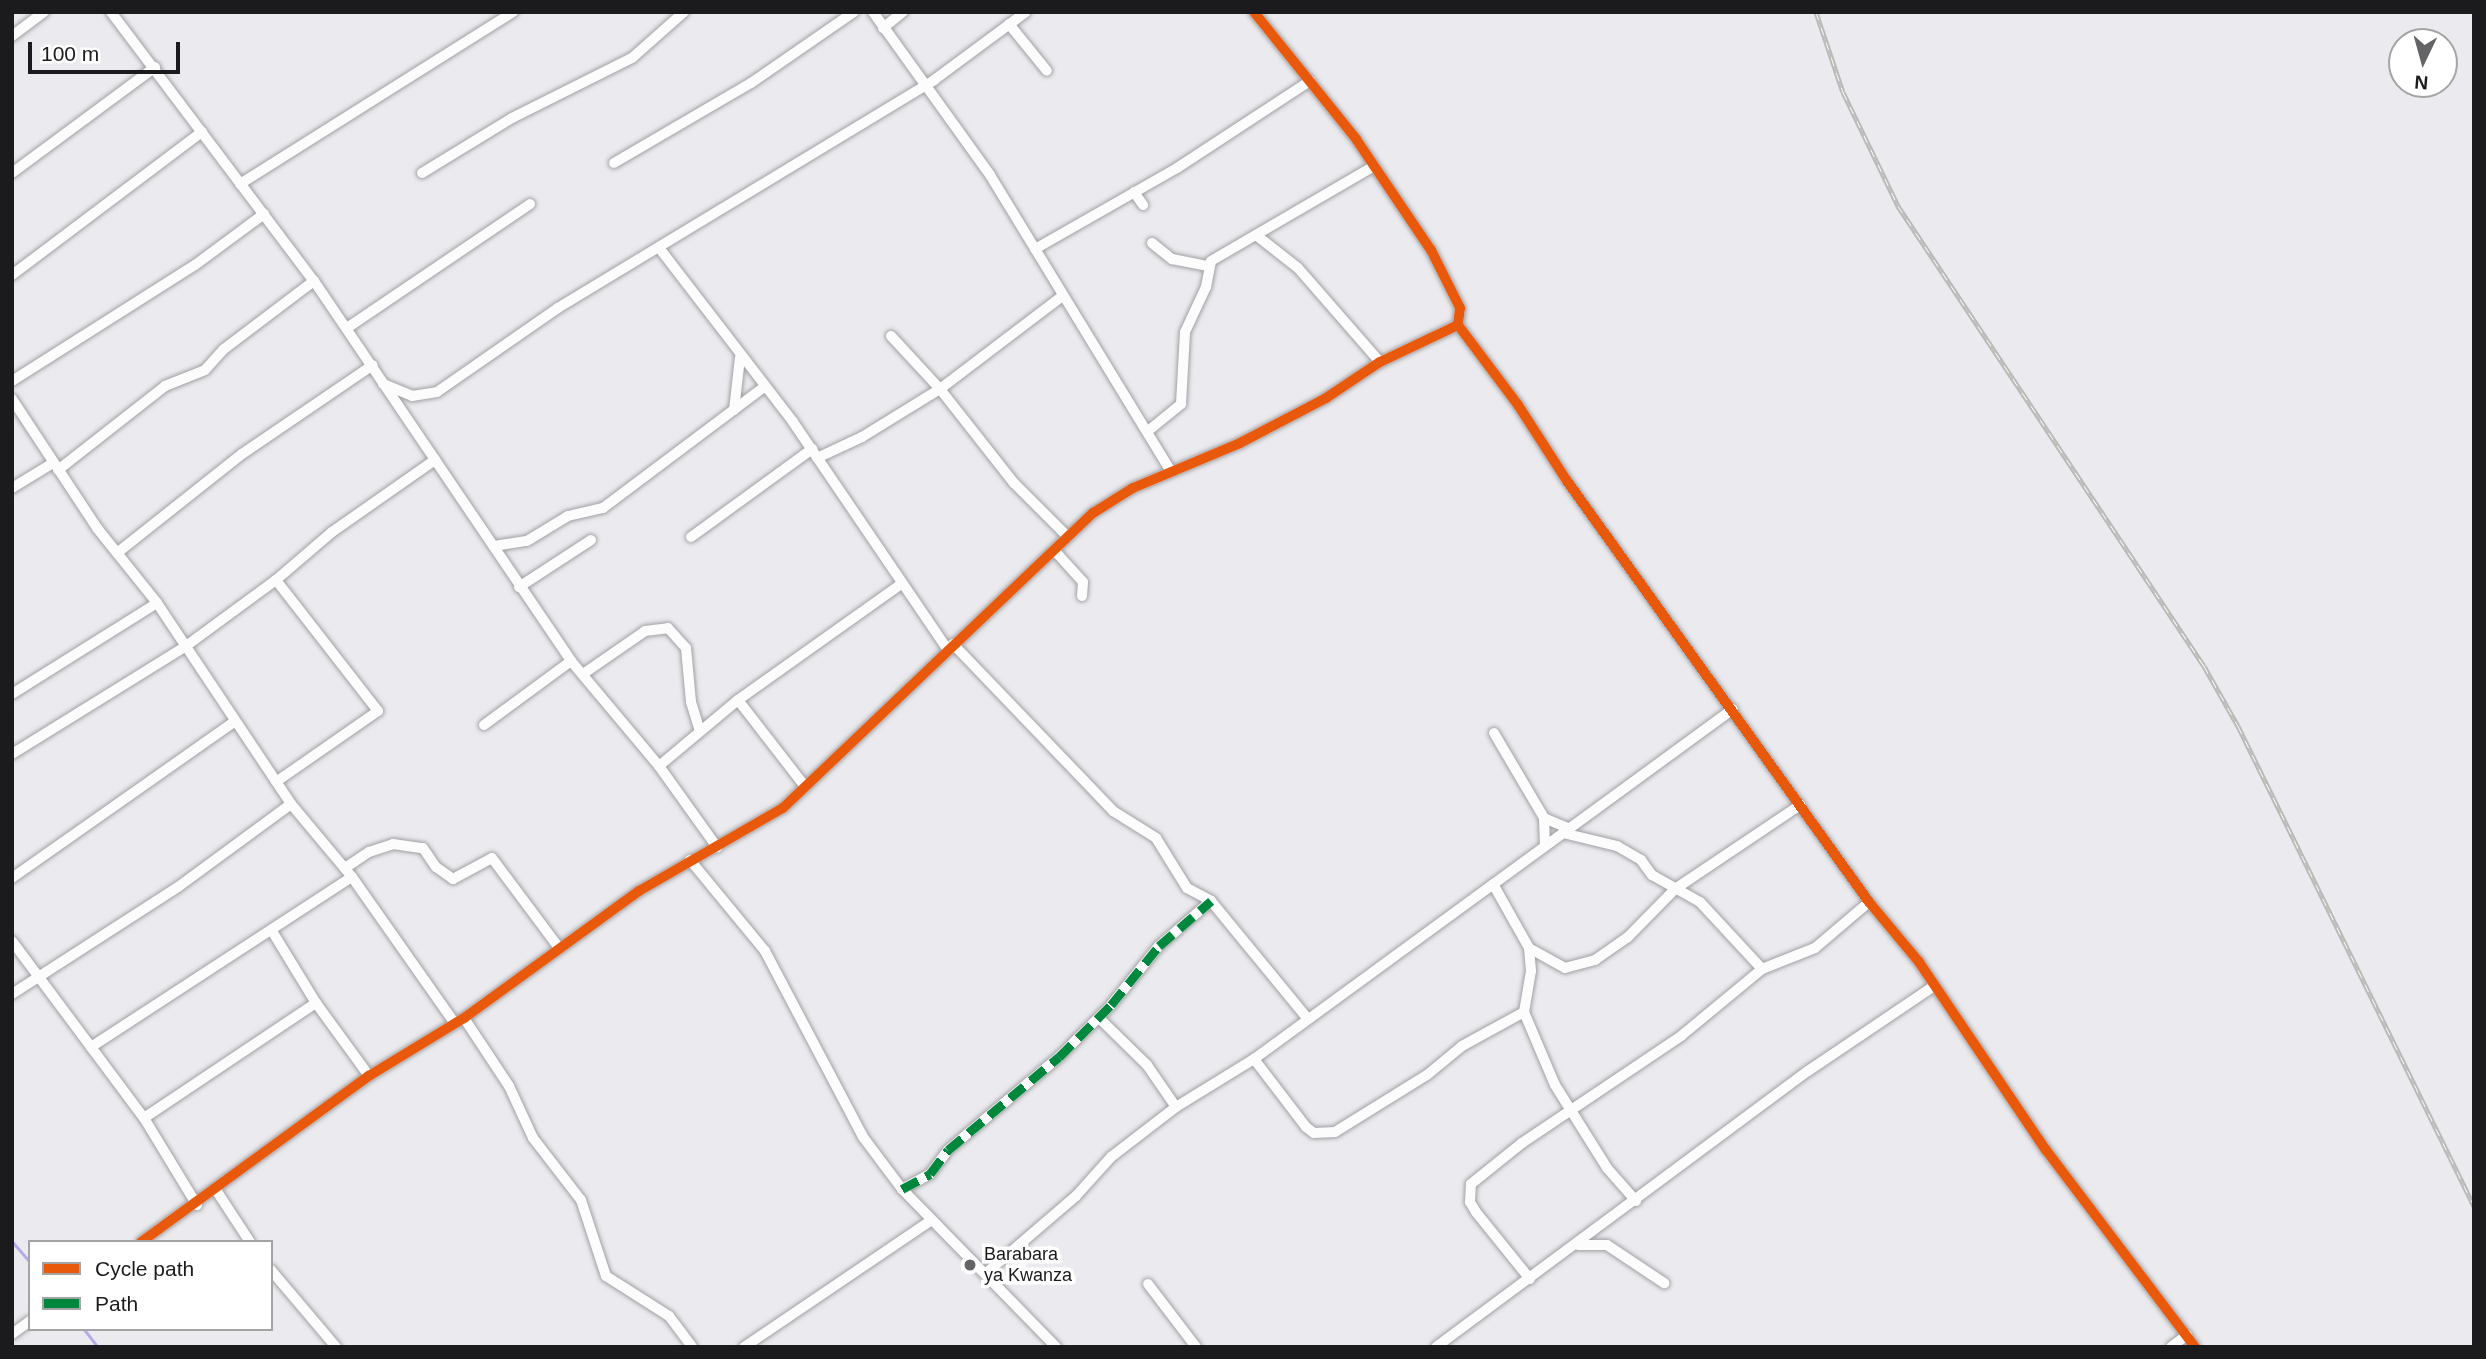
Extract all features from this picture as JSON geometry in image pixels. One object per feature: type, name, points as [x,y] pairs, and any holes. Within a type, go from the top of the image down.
[{"type":"street","points":[[12,36],[44,12]]},
{"type":"street","points":[[111,12],[314,281],[571,661],[659,766],[717,847]]},
{"type":"street","points":[[240,184],[513,12]]},
{"type":"street","points":[[422,173],[512,118],[632,58],[684,12]]},
{"type":"street","points":[[614,163],[751,83],[854,12]]},
{"type":"street","points":[[873,12],[990,175],[1061,297],[1171,471]]},
{"type":"street","points":[[883,28],[903,12]]},
{"type":"street","points":[[383,384],[412,396],[438,392],[558,308],[660,249],[667,240],[718,213],[925,85],[1026,12]]},
{"type":"street","points":[[1254,12],[1374,166],[1447,278],[1460,308],[1458,325],[1869,902],[1934,986],[2046,1150],[2195,1347]]},
{"type":"street","points":[[1009,24],[1047,71]]},
{"type":"street","points":[[12,173],[155,67]]},
{"type":"street","points":[[1035,249],[1261,116],[1310,81]]},
{"type":"street","points":[[12,275],[202,132]]},
{"type":"street","points":[[1152,243],[1178,261],[1208,265],[1374,166]]},
{"type":"street","points":[[1134,192],[1143,205]]},
{"type":"street","points":[[347,328],[530,204]]},
{"type":"street","points":[[12,381],[195,265],[264,214]]},
{"type":"street","points":[[1256,235],[1298,268],[1380,362]]},
{"type":"street","points":[[660,249],[863,520],[901,584],[950,646],[1113,811],[1156,838],[1192,893],[1211,901],[1308,1019]]},
{"type":"street","points":[[1147,430],[1181,404],[1185,332],[1206,287],[1208,265]]},
{"type":"street","points":[[12,488],[55,466],[165,386],[205,370],[224,349],[314,281]]},
{"type":"street","points":[[691,537],[814,454],[862,437],[940,389],[1061,297]]},
{"type":"street","points":[[144,1240],[197,1205],[369,1076],[459,1020],[559,948],[690,860],[783,808],[950,646],[1068,537],[1116,499],[1171,471],[1240,443],[1326,398],[1380,362],[1458,325]]},
{"type":"street","points":[[891,336],[940,389],[1014,483],[1068,537]]},
{"type":"street","points":[[734,410],[740,356]]},
{"type":"street","points":[[117,553],[242,454],[373,365]]},
{"type":"street","points":[[494,546],[527,541],[568,516],[603,508],[764,387]]},
{"type":"street","points":[[12,400],[117,553],[157,603],[291,804],[348,872],[509,1086],[533,1138],[581,1200],[606,1276],[669,1316],[691,1347]]},
{"type":"street","points":[[12,754],[186,646],[276,580],[332,532],[435,460]]},
{"type":"street","points":[[519,587],[591,540]]},
{"type":"street","points":[[1054,550],[1083,582],[1082,596]]},
{"type":"street","points":[[276,580],[378,710],[276,782]]},
{"type":"street","points":[[659,766],[738,700],[901,584]]},
{"type":"street","points":[[12,694],[157,603]]},
{"type":"street","points":[[583,674],[645,631],[668,628],[686,648],[691,702],[700,732]]},
{"type":"street","points":[[484,725],[571,661]]},
{"type":"street","points":[[738,700],[804,785]]},
{"type":"street","points":[[985,1274],[1076,1196],[1111,1157],[1176,1107],[1254,1059],[1545,843],[1566,831],[1733,709]]},
{"type":"street","points":[[12,878],[234,722]]},
{"type":"street","points":[[1494,733],[1544,818],[1545,843]]},
{"type":"street","points":[[12,994],[178,887],[291,804]]},
{"type":"street","points":[[1528,948],[1565,968],[1578,968],[1627,938],[1675,889],[1800,806]]},
{"type":"street","points":[[1544,818],[1566,831],[1617,846],[1675,889],[1700,902],[1762,969]]},
{"type":"street","points":[[90,1047],[272,931],[348,872],[369,852],[394,844],[424,848],[436,867],[453,879],[492,858],[559,948]]},
{"type":"street","points":[[690,860],[765,951],[863,1137],[902,1189],[930,1221],[1056,1347]]},
{"type":"street","points":[[1493,884],[1528,948],[1531,971],[1524,1012],[1570,1111],[1606,1168],[1636,1201]]},
{"type":"street","points":[[902,1189],[930,1174],[941,1157],[1059,1058],[1099,1018],[1159,946],[1211,901]]},
{"type":"street","points":[[1530,1279],[1476,1212],[1469,1192],[1480,1175],[1681,1035],[1762,969],[1815,948],[1869,902]]},
{"type":"street","points":[[272,931],[316,1003],[369,1076]]},
{"type":"street","points":[[12,941],[144,1118],[197,1205]]},
{"type":"street","points":[[1436,1347],[1808,1071],[1934,986]]},
{"type":"street","points":[[144,1118],[316,1003]]},
{"type":"street","points":[[1254,1059],[1306,1126],[1314,1133],[1335,1132],[1427,1074],[1462,1046],[1524,1012]]},
{"type":"street","points":[[1099,1018],[1147,1065],[1176,1107]]},
{"type":"street","points":[[216,1190],[249,1240]]},
{"type":"street","points":[[744,1347],[930,1221]]},
{"type":"street","points":[[1575,1246],[1607,1245],[1664,1283]]},
{"type":"street","points":[[273,1272],[336,1347]]},
{"type":"street","points":[[1148,1284],[1196,1347]]},
{"type":"street","points":[[12,1334],[28,1322]]},
{"type":"street","points":[[2171,1347],[2187,1335]]},
{"type":"waterway","points":[[12,1241],[28,1260]]},
{"type":"waterway","points":[[86,1331],[98,1347]]},
{"type":"railway","points":[[1816,12],[1843,92],[1898,206],[2204,666],[2238,726],[2474,1206]]},
{"type":"marked path","points":[[902,1189],[930,1174],[948,1150],[1059,1057],[1111,1005],[1159,946],[1211,901]]},
{"type":"cycle path","points":[[1254,12],[1356,139],[1431,250],[1460,308],[1458,325],[1518,405],[1567,481],[1869,902],[1919,962],[2046,1150],[2195,1347]]},
{"type":"cycle path","points":[[144,1240],[369,1076],[464,1018],[639,891],[783,808],[1093,513],[1133,488],[1240,443],[1326,398],[1380,362],[1458,325]]},
{"type":"place","name":"Barabara ya Kwanza","points":[[970,1265]]}]
